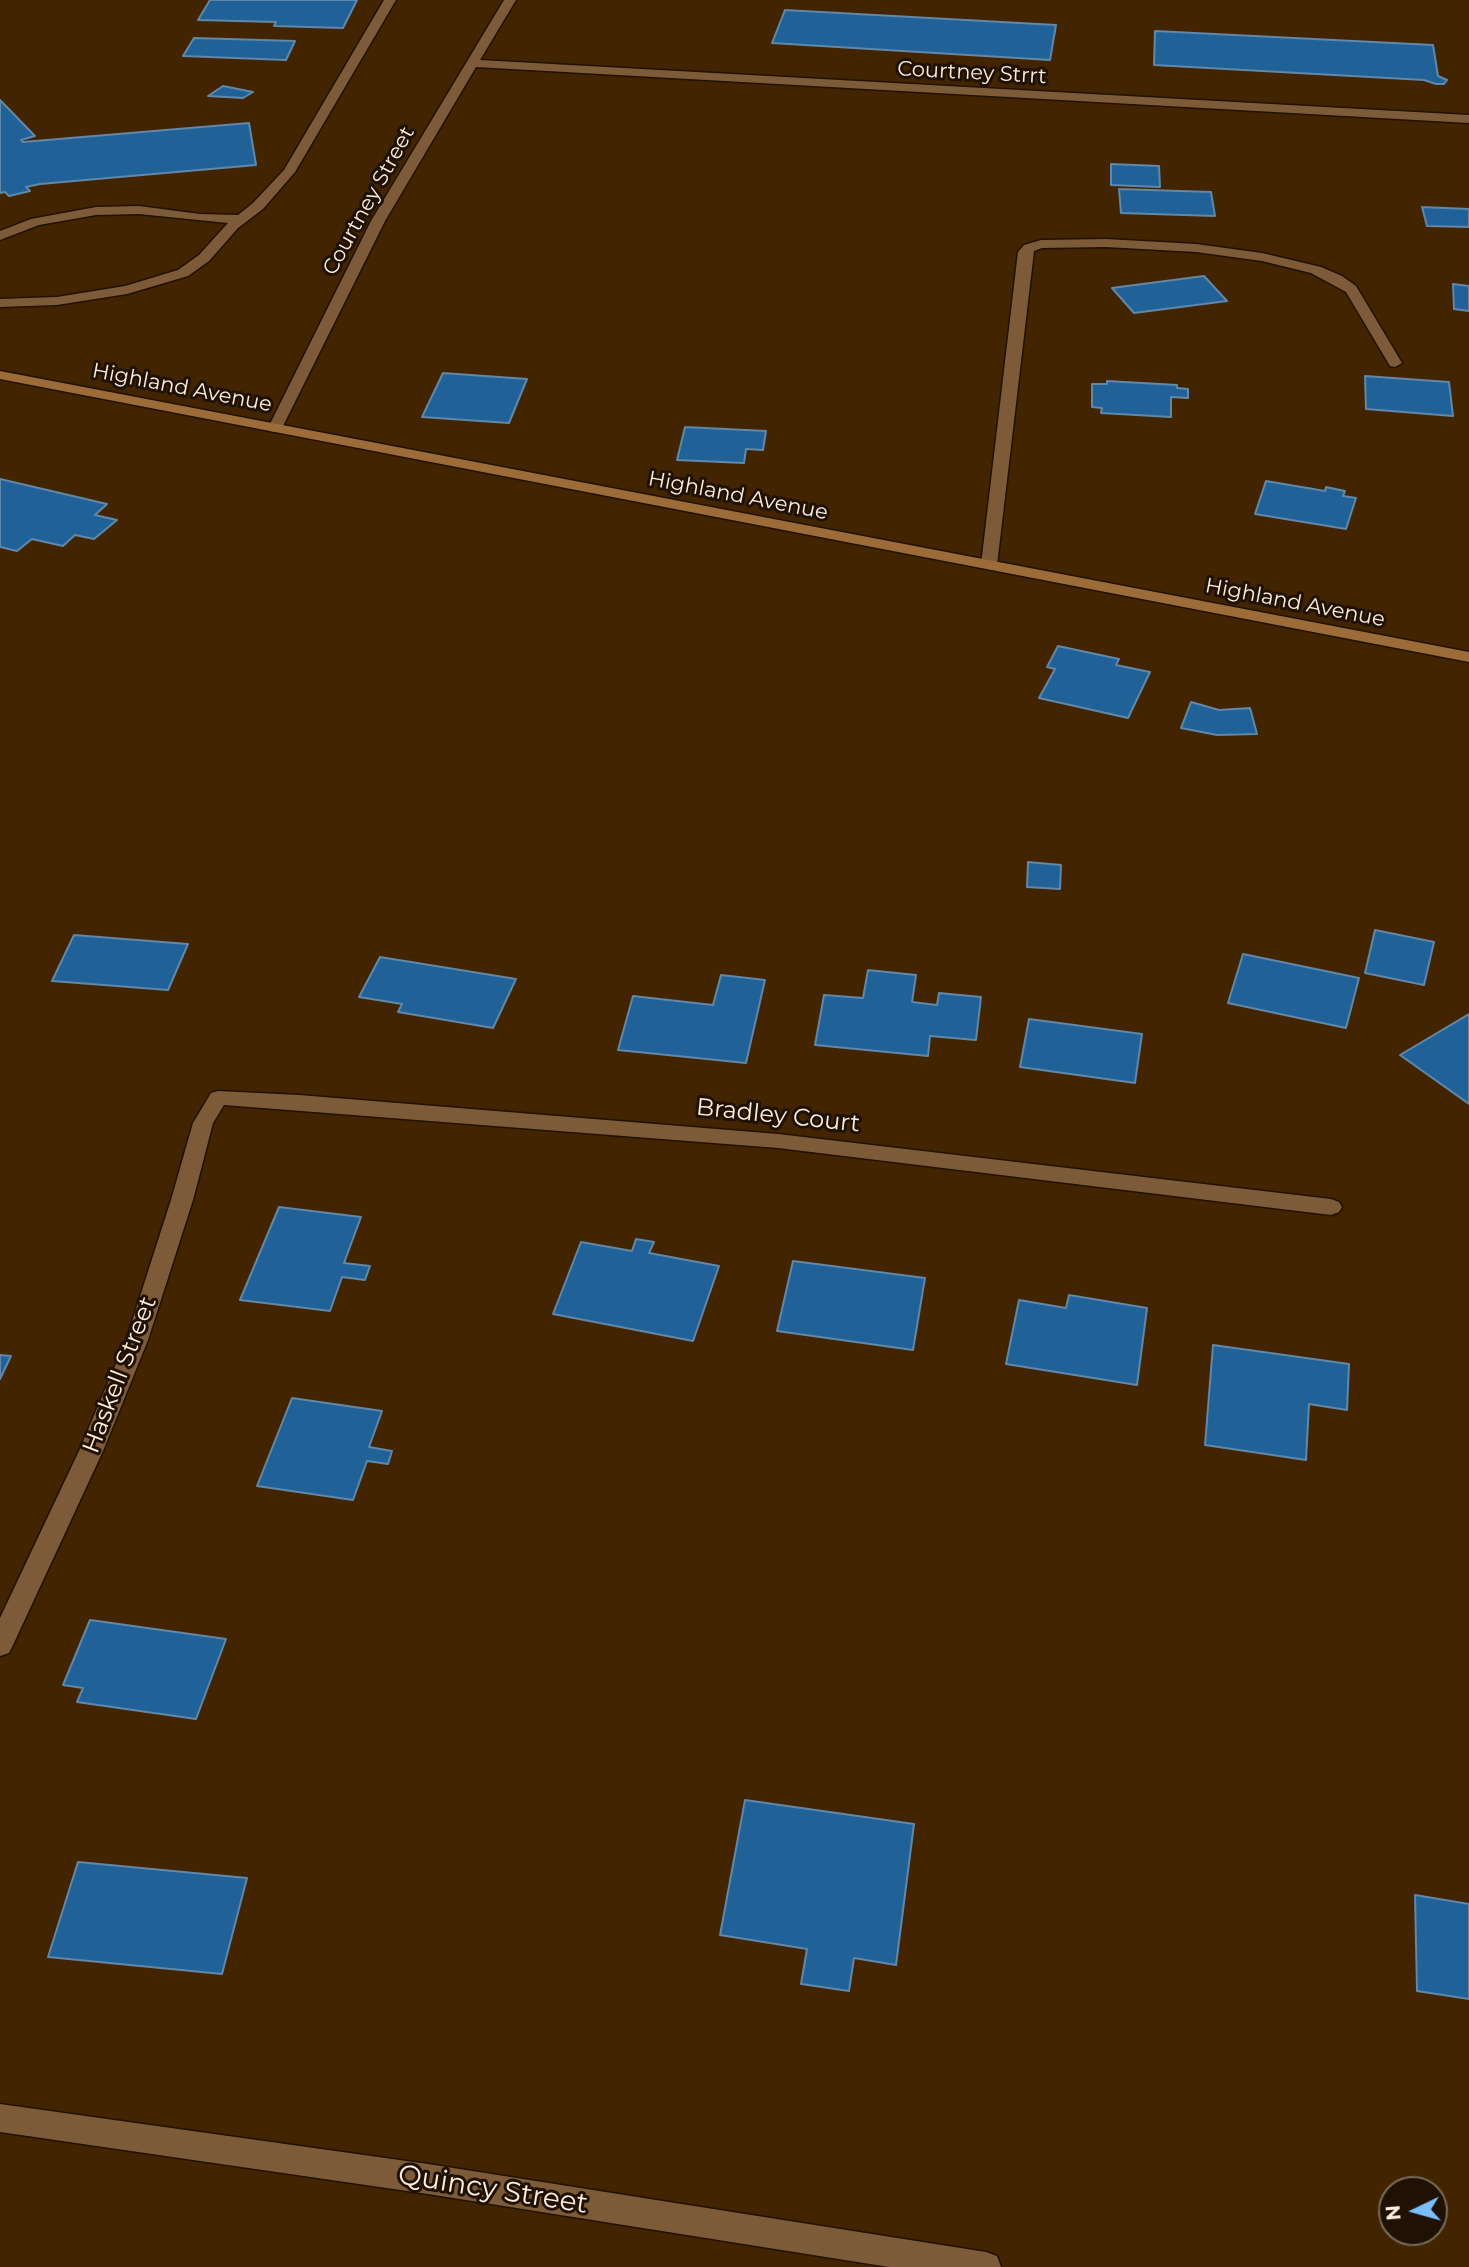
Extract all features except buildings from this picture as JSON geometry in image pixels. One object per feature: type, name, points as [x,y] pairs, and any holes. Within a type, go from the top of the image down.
[{"type":"main road","name":"Highland Avenue","points":[[0,374],[1469,657]]},
{"type":"street","points":[[0,303],[80,299],[127,290],[183,272],[204,258],[241,219],[270,195],[289,172],[390,0]]},
{"type":"street","name":"Courtney Street","points":[[275,428],[378,221],[510,0]]},
{"type":"street","name":"Courtney Strrt","points":[[473,63],[1469,120]]},
{"type":"street","points":[[0,236],[36,222],[96,211],[139,210],[200,218],[241,219]]},
{"type":"street","points":[[989,565],[1025,252],[1028,248],[1060,243],[1162,245],[1229,251],[1316,270],[1337,279],[1351,289],[1395,363]]},
{"type":"street","name":"Bradley Court","points":[[218,1098],[299,1102],[778,1141],[1331,1207]]},
{"type":"street","name":"Haskell Street","points":[[0,1645],[92,1451],[137,1340],[182,1200],[203,1123],[218,1098]]},
{"type":"street","name":"Quincy Street","points":[[0,2118],[428,2179],[986,2267]]}]
